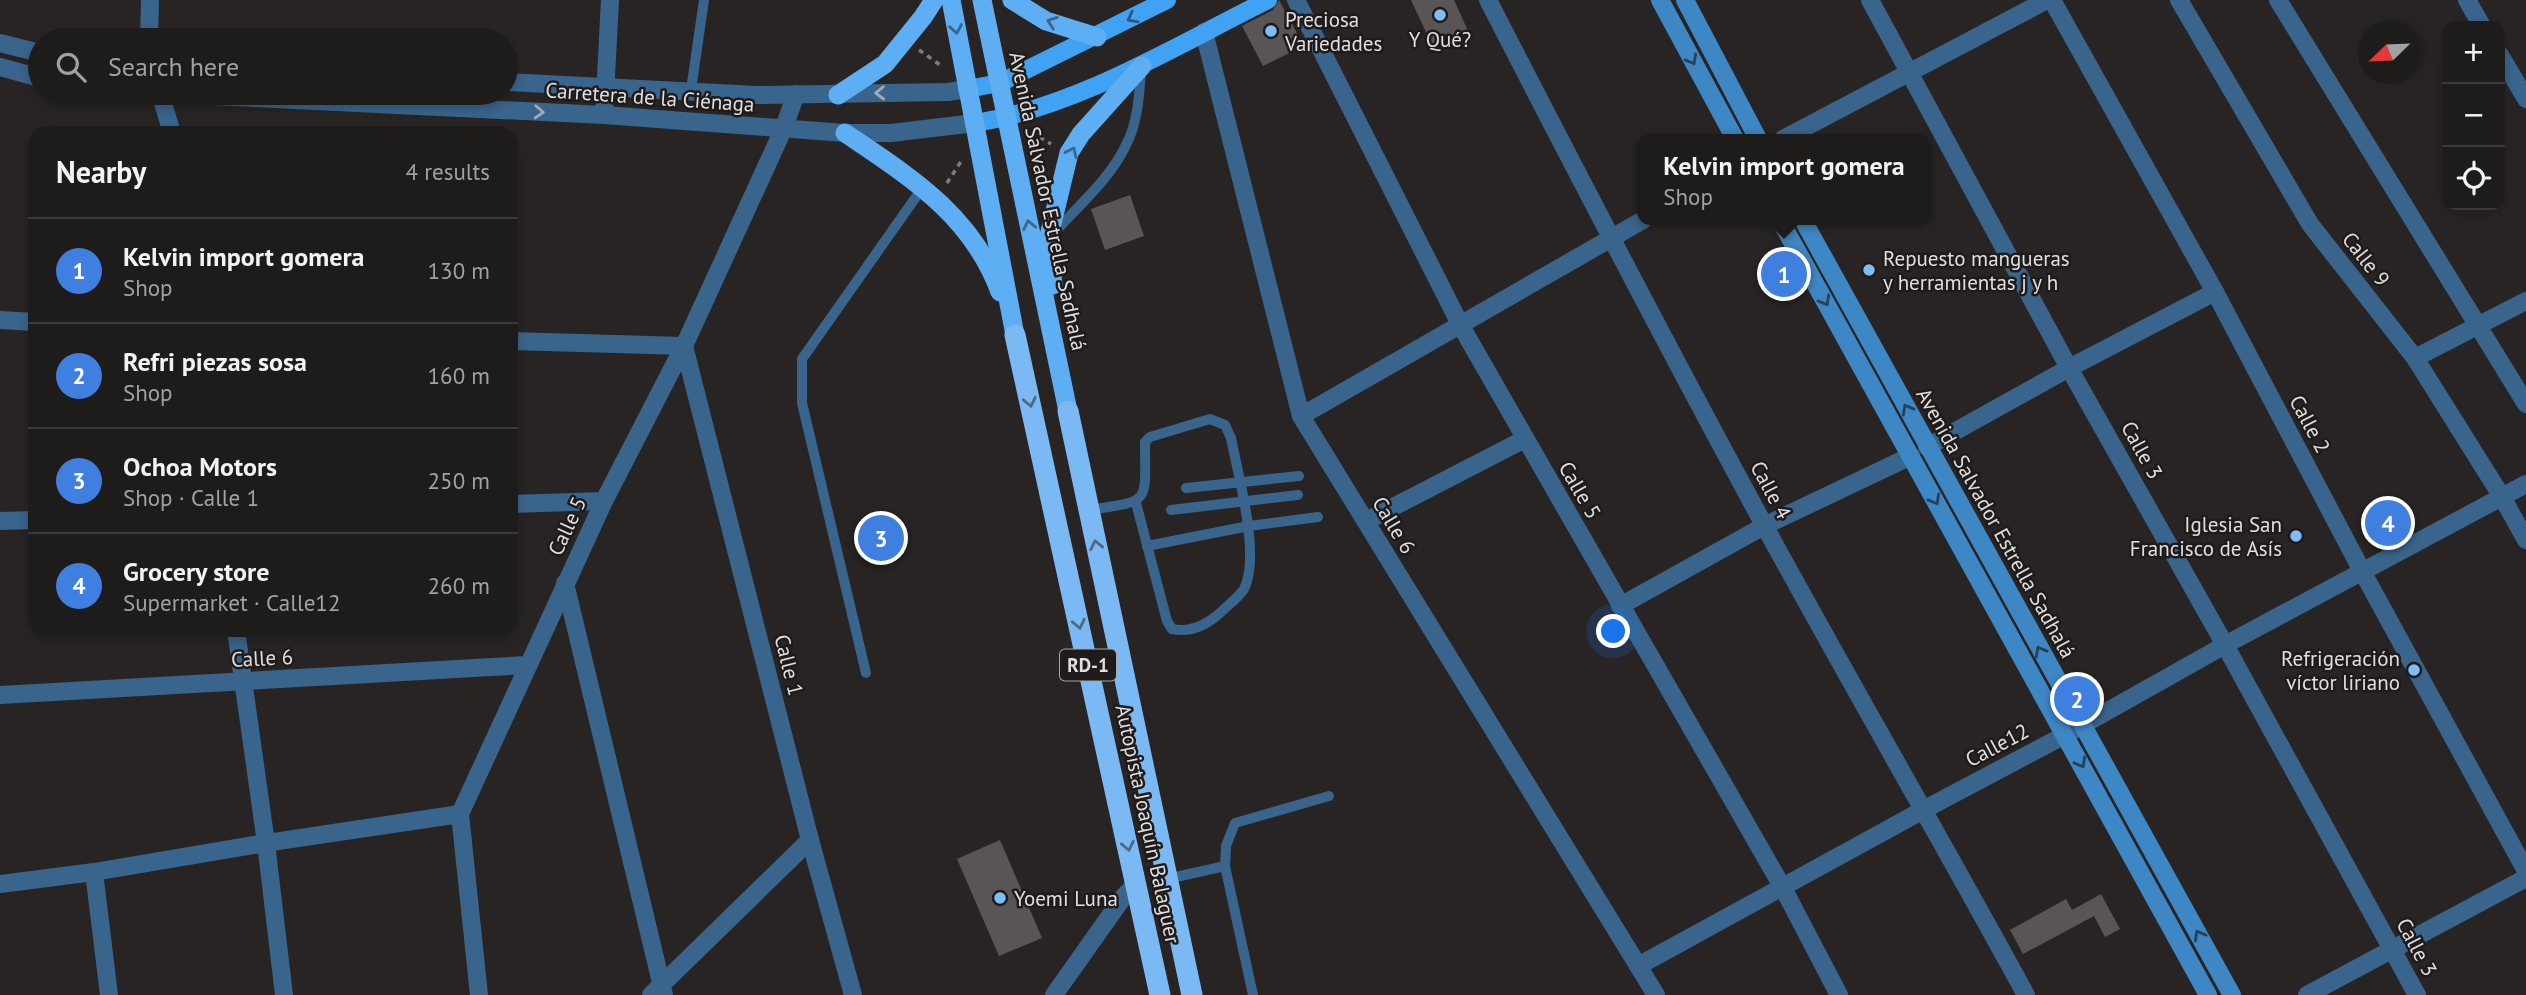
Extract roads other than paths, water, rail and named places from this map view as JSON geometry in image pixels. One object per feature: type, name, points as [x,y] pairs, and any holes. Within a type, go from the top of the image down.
[{"type":"highway","points":[[838,95],[885,64],[934,0]]},
{"type":"highway","points":[[951,0],[1015,335]]},
{"type":"highway","name":"Avenida Salvador Estrella Sadhalá","points":[[982,0],[1068,411]]},
{"type":"highway","points":[[1012,0],[1046,21],[1097,37]]},
{"type":"highway","points":[[1068,411],[1048,240],[1069,153],[1082,134],[1142,66]]},
{"type":"highway","points":[[845,133],[930,193],[965,227],[998,287],[1015,335]]},
{"type":"highway","name":"Autopista Joaquín Balaguer","points":[[1015,335],[1160,995]]},
{"type":"highway","name":"Autopista Joaquín Balaguer","points":[[1068,411],[1192,995]]},
{"type":"main road","points":[[967,89],[1000,83],[1167,0]]},
{"type":"main road","points":[[975,123],[1007,118],[1142,66],[1268,0]]},
{"type":"main road","points":[[1660,0],[1732,134]]},
{"type":"main road","points":[[1685,0],[1755,134]]},
{"type":"main road","name":"Avenida Salvador Estrella Sadhalá","points":[[1783,225],[2208,995]]},
{"type":"main road","name":"Avenida Salvador Estrella Sadhalá","points":[[1806,225],[2232,995]]},
{"type":"street","points":[[149,28],[150,0]]},
{"type":"street","points":[[604,115],[610,0]]},
{"type":"street","name":"Calle 5","points":[[1296,0],[1461,326],[1619,606],[1783,888],[1839,995]]},
{"type":"street","name":"Calle 4","points":[[1488,0],[1611,239],[1764,526],[1925,809],[2026,995]]},
{"type":"street","name":"Calle 3","points":[[1870,0],[2069,368],[2417,995]]},
{"type":"street","points":[[1792,134],[2050,0]]},
{"type":"street","name":"Calle 2","points":[[2050,0],[2215,292],[2362,571],[2526,871]]},
{"type":"street","name":"Calle 9","points":[[2179,0],[2310,224],[2415,358],[2526,540]]},
{"type":"street","points":[[2278,0],[2526,404]]},
{"type":"street","points":[[2467,0],[2479,21]]},
{"type":"street","name":"Calle 6","points":[[1204,32],[1301,416],[1656,995]]},
{"type":"street","points":[[0,43],[28,50]]},
{"type":"street","points":[[2505,63],[2526,99]]},
{"type":"street","points":[[0,67],[28,75]]},
{"type":"street","name":"Carretera de la Ciénaga","points":[[518,83],[756,95],[838,95],[967,89]]},
{"type":"street","name":"Calle 5","points":[[460,814],[604,501],[684,346],[783,130],[796,94]]},
{"type":"street","points":[[164,105],[170,126]]},
{"type":"street","name":"Carretera de la Ciénaga","points":[[402,105],[604,115],[845,133],[891,133],[975,123]]},
{"type":"street","points":[[1301,416],[1637,224]]},
{"type":"street","points":[[1927,447],[2069,368],[2215,292]]},
{"type":"street","points":[[2415,358],[2526,302]]},
{"type":"street","points":[[0,320],[28,321]]},
{"type":"street","points":[[518,341],[684,346]]},
{"type":"street","name":"Calle 1","points":[[684,346],[810,840],[853,995]]},
{"type":"street","points":[[1366,521],[1525,439]]},
{"type":"street","points":[[1619,606],[1764,526],[1911,456]]},
{"type":"street","name":"Calle12","points":[[1638,966],[2526,484]]},
{"type":"street","points":[[518,504],[604,501]]},
{"type":"street","points":[[0,521],[28,520]]},
{"type":"street","points":[[565,583],[659,991]]},
{"type":"street","points":[[237,637],[284,995]]},
{"type":"street","name":"Calle 6","points":[[0,695],[527,665]]},
{"type":"street","points":[[0,884],[94,872],[266,842],[460,814],[479,995]]},
{"type":"street","points":[[659,991],[810,840]]},
{"type":"street","points":[[94,872],[109,995]]},
{"type":"street","points":[[2307,995],[2526,878]]},
{"type":"street","points":[[1054,995],[1124,896],[1136,884]]},
{"type":"lane","points":[[691,90],[704,0]]},
{"type":"lane","points":[[1048,240],[1106,177],[1127,145],[1138,110],[1142,66]]},
{"type":"lane","points":[[866,673],[802,403],[802,359],[930,193]]},
{"type":"lane","points":[[1089,510],[1136,503],[1142,497],[1147,439],[1210,419],[1225,425],[1231,438],[1249,526],[1251,565],[1244,589],[1211,622],[1185,632],[1172,629],[1167,621],[1136,503]]},
{"type":"lane","points":[[1186,488],[1299,476]]},
{"type":"lane","points":[[1171,510],[1298,495]]},
{"type":"lane","points":[[1147,546],[1249,526],[1318,517]]},
{"type":"lane","points":[[1253,995],[1225,866],[1226,846],[1235,823],[1329,796]]},
{"type":"lane","points":[[1167,879],[1225,866]]},
{"type":"place","name":"Y Qué?","points":[[1440,15]]},
{"type":"place","name":"Preciosa Variedades","points":[[1271,31]]},
{"type":"place","name":"Repuesto mangueras y herramientas j y h","points":[[1869,270]]},
{"type":"place","name":"Kelvin import gomera","points":[[1784,274]]},
{"type":"place","name":"Grocery store","points":[[2388,523]]},
{"type":"place","name":"Iglesia San Francisco de Asís","points":[[2296,536]]},
{"type":"place","name":"Ochoa Motors","points":[[881,538]]},
{"type":"place","name":"Refrigeración víctor liriano","points":[[2414,670]]},
{"type":"place","name":"Refri piezas sosa","points":[[2077,699]]},
{"type":"place","name":"Yoemi Luna","points":[[1000,898]]}]
